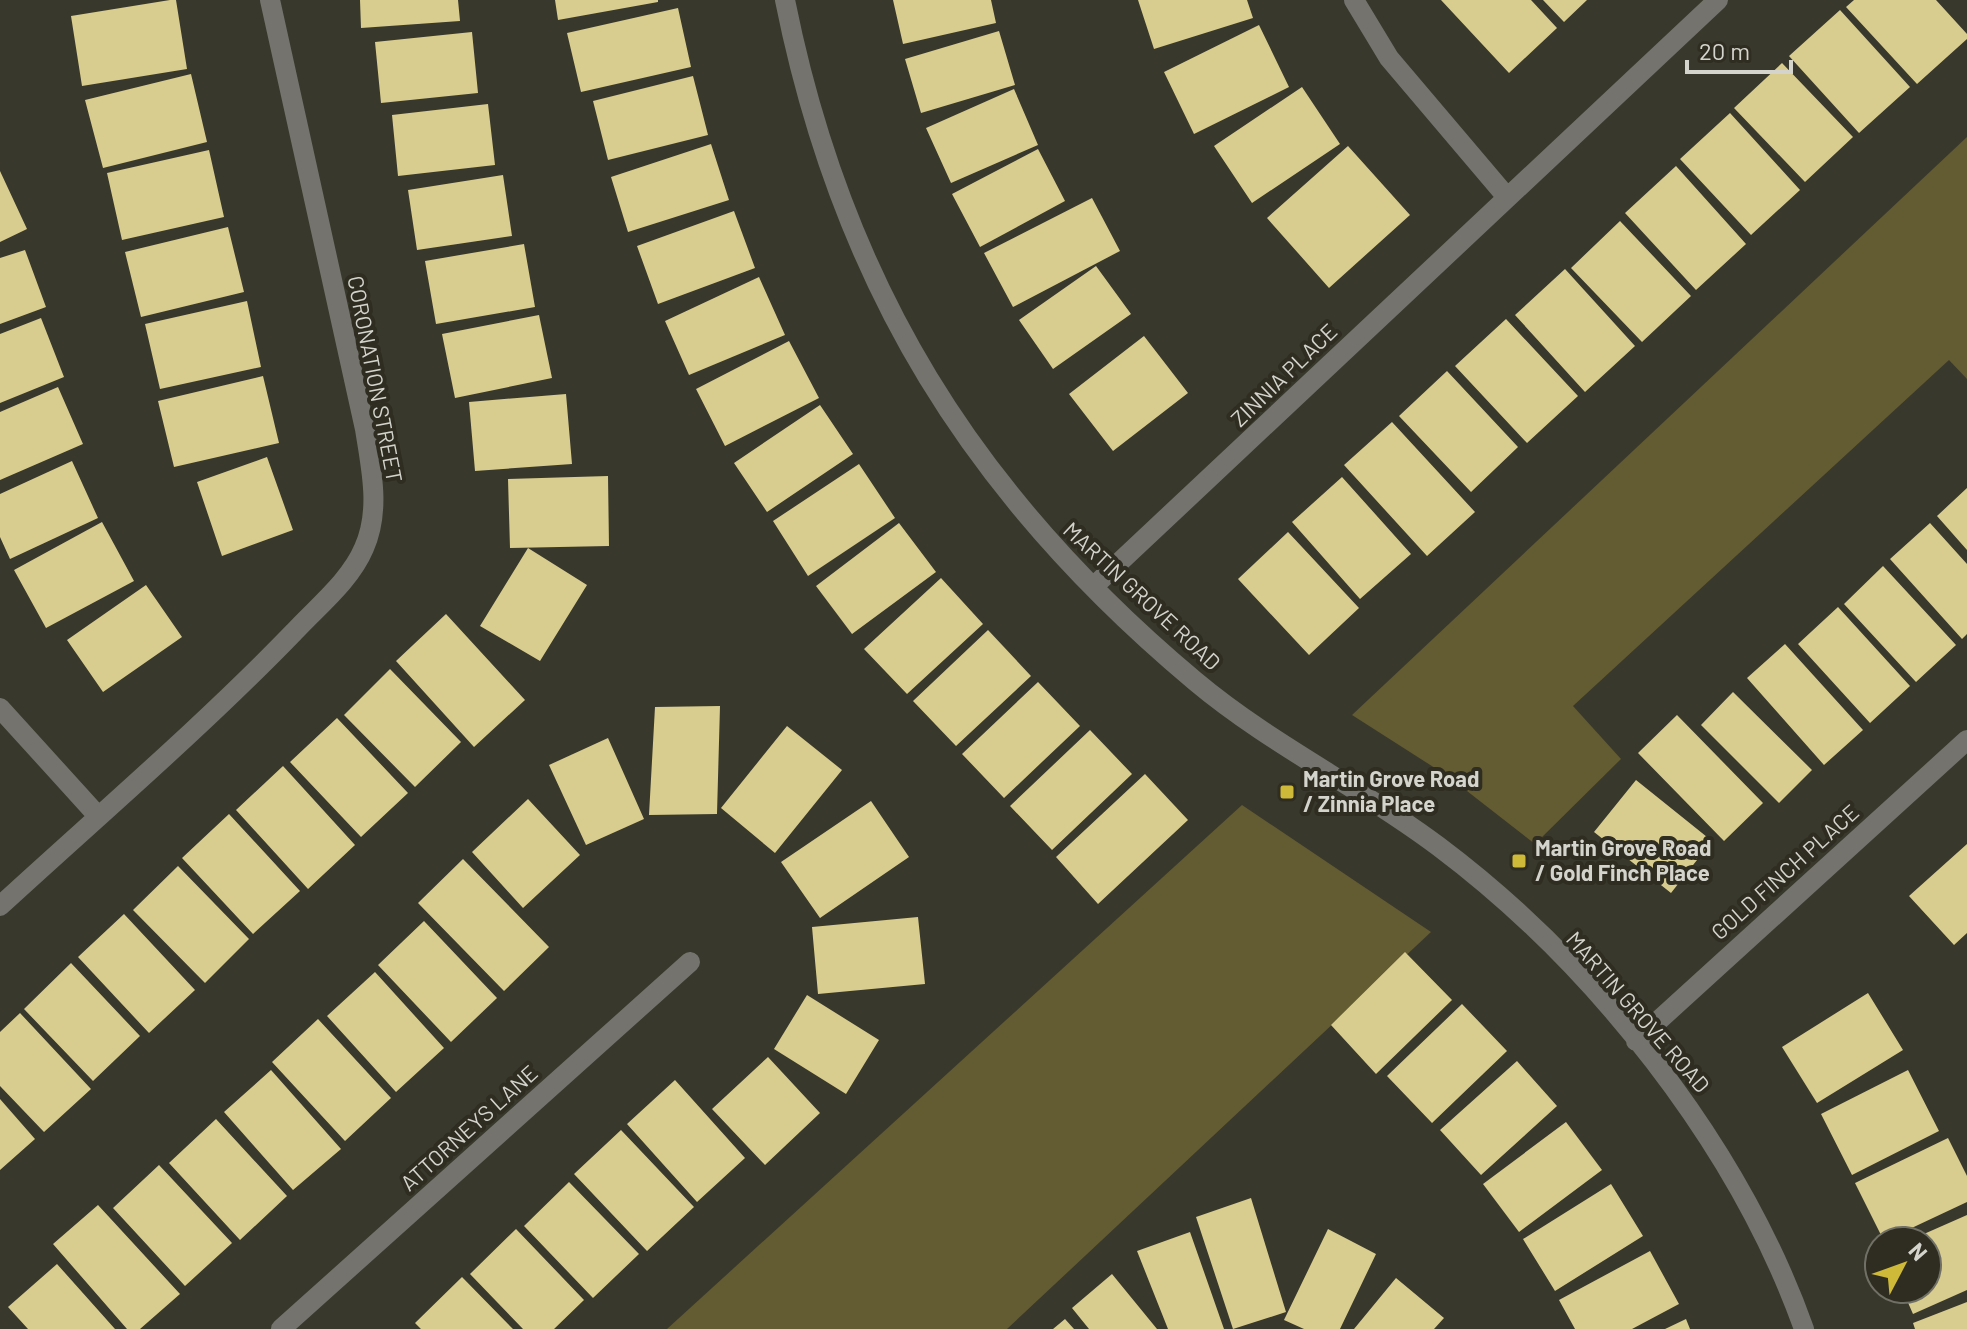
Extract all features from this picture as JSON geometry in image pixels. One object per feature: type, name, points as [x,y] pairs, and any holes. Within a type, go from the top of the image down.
[{"type":"street","name":"CORONATION STREET","points":[[0,906],[267,659],[350,573],[364,550],[373,523],[373,486],[365,429],[270,0]]},
{"type":"street","name":"MARTIN GROVE ROAD","points":[[785,0],[801,79],[831,176],[862,252],[903,338],[990,471],[1027,519],[1093,587],[1200,685],[1274,738],[1386,809],[1493,891],[1570,965],[1676,1087],[1712,1142],[1766,1242],[1804,1329]]},
{"type":"street","points":[[1354,0],[1389,58],[1506,196]]},
{"type":"street","name":"ZINNIA PLACE","points":[[1093,587],[1718,0]]},
{"type":"street","points":[[0,708],[98,816]]},
{"type":"street","name":"GOLD FINCH PLACE","points":[[1636,1041],[1967,740]]},
{"type":"street","name":"ATTORNEYS LANE","points":[[281,1329],[690,962]]},
{"type":"shaded area","points":[[1967,137],[1967,379],[1949,360],[1573,706],[1621,759],[1535,844],[1449,777],[1352,715]]},
{"type":"shaded area","points":[[1242,805],[1431,932],[1007,1329],[667,1329]]},
{"type":"building","points":[[176,0],[187,69],[82,86],[71,16]]},
{"type":"building","points":[[360,0],[458,0],[460,21],[361,28]]},
{"type":"building","points":[[555,0],[658,0],[658,2],[558,20]]},
{"type":"building","points":[[893,0],[991,0],[996,23],[903,44]]},
{"type":"building","points":[[1138,0],[1247,0],[1253,18],[1154,49]]},
{"type":"building","points":[[1441,0],[1531,0],[1557,28],[1509,73]]},
{"type":"building","points":[[1543,0],[1587,0],[1564,22]]},
{"type":"building","points":[[1854,0],[1936,0],[1967,34],[1967,39],[1917,84],[1846,7]]},
{"type":"building","points":[[678,8],[691,67],[581,92],[567,33]]},
{"type":"building","points":[[1840,10],[1910,87],[1859,133],[1789,56]]},
{"type":"building","points":[[1259,25],[1289,87],[1194,134],[1164,72]]},
{"type":"building","points":[[999,31],[1015,85],[921,113],[905,59]]},
{"type":"building","points":[[472,32],[478,93],[381,103],[375,42]]},
{"type":"building","points":[[1782,63],[1853,137],[1805,182],[1734,108]]},
{"type":"building","points":[[191,74],[207,142],[103,168],[85,100]]},
{"type":"building","points":[[693,76],[708,135],[608,160],[593,101]]},
{"type":"building","points":[[1302,87],[1340,144],[1252,203],[1214,146]]},
{"type":"building","points":[[1014,89],[1038,145],[951,183],[926,128]]},
{"type":"building","points":[[488,104],[495,165],[398,176],[392,115]]},
{"type":"building","points":[[1730,113],[1800,190],[1751,235],[1680,159]]},
{"type":"building","points":[[711,144],[729,200],[628,232],[611,177]]},
{"type":"building","points":[[1348,146],[1410,215],[1329,288],[1267,218]]},
{"type":"building","points":[[1038,149],[1065,201],[980,247],[952,194]]},
{"type":"building","points":[[209,150],[224,217],[122,240],[107,173]]},
{"type":"building","points":[[1676,166],[1746,244],[1696,290],[1625,213]]},
{"type":"building","points":[[0,171],[27,229],[0,242]]},
{"type":"building","points":[[503,175],[512,236],[417,250],[408,190]]},
{"type":"building","points":[[1092,198],[1120,251],[1013,307],[984,253]]},
{"type":"building","points":[[734,211],[755,268],[658,304],[637,246]]},
{"type":"building","points":[[1620,221],[1691,296],[1642,342],[1571,268]]},
{"type":"building","points":[[228,227],[244,292],[141,317],[125,252]]},
{"type":"building","points":[[524,244],[535,307],[436,324],[425,261]]},
{"type":"building","points":[[25,250],[46,307],[0,324],[0,258]]},
{"type":"building","points":[[1096,266],[1131,314],[1053,369],[1019,320]]},
{"type":"building","points":[[1565,269],[1635,346],[1585,392],[1515,315]]},
{"type":"building","points":[[759,277],[785,335],[689,375],[665,321]]},
{"type":"building","points":[[247,301],[261,367],[160,389],[145,324]]},
{"type":"building","points":[[539,315],[552,378],[455,398],[442,334]]},
{"type":"building","points":[[41,318],[64,377],[0,403],[0,334]]},
{"type":"building","points":[[1506,319],[1578,396],[1527,443],[1455,366]]},
{"type":"building","points":[[1144,336],[1188,393],[1113,451],[1069,394]]},
{"type":"building","points":[[789,341],[819,398],[725,446],[696,389]]},
{"type":"building","points":[[1447,371],[1518,447],[1471,492],[1399,416]]},
{"type":"building","points":[[263,376],[279,443],[174,467],[158,401]]},
{"type":"building","points":[[58,387],[83,444],[0,480],[0,412]]},
{"type":"building","points":[[566,394],[572,464],[475,471],[469,402]]},
{"type":"building","points":[[820,405],[853,454],[767,512],[734,463]]},
{"type":"building","points":[[1392,422],[1475,512],[1427,556],[1344,465]]},
{"type":"building","points":[[267,457],[293,530],[222,556],[197,482]]},
{"type":"building","points":[[72,461],[98,518],[10,559],[0,537],[0,494]]},
{"type":"building","points":[[859,464],[895,518],[808,576],[773,521]]},
{"type":"building","points":[[608,476],[609,546],[510,548],[508,479]]},
{"type":"building","points":[[1342,477],[1411,554],[1360,599],[1292,522]]},
{"type":"building","points":[[1967,488],[1967,550],[1937,516]]},
{"type":"building","points":[[102,522],[134,581],[46,628],[14,570]]},
{"type":"building","points":[[899,523],[936,572],[852,634],[816,586]]},
{"type":"building","points":[[1930,523],[1967,564],[1967,634],[1962,639],[1890,559]]},
{"type":"building","points":[[1288,532],[1359,608],[1309,655],[1238,579]]},
{"type":"building","points":[[528,548],[587,585],[540,661],[480,626]]},
{"type":"building","points":[[1883,566],[1956,645],[1916,682],[1844,604]]},
{"type":"building","points":[[941,578],[983,624],[907,694],[864,649]]},
{"type":"building","points":[[146,585],[182,637],[103,692],[67,640]]},
{"type":"building","points":[[1838,607],[1910,686],[1870,723],[1798,644]]},
{"type":"building","points":[[446,614],[525,700],[474,747],[396,661]]},
{"type":"building","points":[[988,630],[1031,676],[956,746],[913,701]]},
{"type":"building","points":[[1785,644],[1863,730],[1824,765],[1747,678]]},
{"type":"building","points":[[390,669],[461,742],[415,787],[344,715]]},
{"type":"building","points":[[1038,682],[1080,726],[1004,798],[962,754]]},
{"type":"building","points":[[1733,692],[1812,770],[1779,803],[1701,725]]},
{"type":"building","points":[[720,706],[717,814],[649,815],[655,707]]},
{"type":"building","points":[[1677,715],[1763,803],[1724,841],[1638,753]]},
{"type":"building","points":[[337,718],[408,793],[361,837],[290,762]]},
{"type":"building","points":[[787,726],[842,770],[775,853],[721,808]]},
{"type":"building","points":[[1090,730],[1132,774],[1052,850],[1010,806]]},
{"type":"building","points":[[608,738],[644,819],[586,845],[549,765]]},
{"type":"building","points":[[283,766],[355,845],[308,889],[236,810]]},
{"type":"building","points":[[1145,774],[1188,820],[1098,904],[1056,857]]},
{"type":"building","points":[[1636,780],[1712,841],[1671,893],[1594,832]]},
{"type":"building","points":[[528,799],[580,855],[523,908],[472,852]]},
{"type":"building","points":[[871,801],[909,857],[820,918],[781,862]]},
{"type":"building","points":[[229,814],[300,891],[253,934],[182,858]]},
{"type":"building","points":[[1967,844],[1967,933],[1954,945],[1909,896]]},
{"type":"building","points":[[463,859],[549,947],[504,991],[418,903]]},
{"type":"building","points":[[178,866],[249,939],[205,983],[133,910]]},
{"type":"building","points":[[124,914],[195,990],[149,1033],[78,957]]},
{"type":"building","points":[[918,917],[925,984],[818,994],[812,927]]},
{"type":"building","points":[[424,921],[497,998],[451,1042],[378,965]]},
{"type":"building","points":[[1405,952],[1452,1000],[1376,1074],[1331,1025]]},
{"type":"building","points":[[71,963],[140,1036],[93,1081],[24,1009]]},
{"type":"building","points":[[375,972],[444,1048],[396,1092],[327,1016]]},
{"type":"building","points":[[1868,993],[1903,1050],[1817,1103],[1782,1047]]},
{"type":"building","points":[[807,995],[879,1040],[846,1094],[774,1049]]},
{"type":"building","points":[[1462,1004],[1507,1051],[1432,1123],[1387,1076]]},
{"type":"building","points":[[20,1013],[91,1089],[44,1132],[0,1086],[0,1032]]},
{"type":"building","points":[[318,1019],[391,1098],[345,1141],[272,1062]]},
{"type":"building","points":[[768,1057],[820,1113],[765,1165],[712,1109]]},
{"type":"building","points":[[1517,1061],[1557,1106],[1481,1175],[1440,1130]]},
{"type":"building","points":[[271,1070],[341,1149],[293,1190],[224,1112]]},
{"type":"building","points":[[1908,1070],[1939,1131],[1852,1175],[1821,1114]]},
{"type":"building","points":[[675,1080],[745,1158],[697,1202],[627,1124]]},
{"type":"building","points":[[0,1099],[35,1139],[0,1170]]},
{"type":"building","points":[[216,1119],[287,1196],[240,1240],[169,1163]]},
{"type":"building","points":[[1566,1122],[1602,1170],[1519,1232],[1483,1184]]},
{"type":"building","points":[[621,1130],[694,1207],[647,1251],[574,1174]]},
{"type":"building","points":[[1948,1138],[1967,1176],[1967,1202],[1918,1225],[1876,1225],[1855,1183]]},
{"type":"building","points":[[159,1165],[232,1243],[185,1286],[113,1208]]},
{"type":"building","points":[[569,1182],[639,1254],[593,1298],[524,1226]]},
{"type":"building","points":[[1611,1184],[1643,1236],[1555,1291],[1523,1239]]},
{"type":"building","points":[[1251,1198],[1286,1312],[1233,1329],[1196,1217]]},
{"type":"building","points":[[98,1205],[180,1294],[140,1329],[127,1329],[53,1244]]},
{"type":"building","points":[[1967,1215],[1967,1290],[1943,1301],[1943,1226]]},
{"type":"building","points":[[516,1229],[584,1300],[554,1329],[523,1329],[470,1274]]},
{"type":"building","points":[[1328,1229],[1376,1254],[1340,1329],[1304,1329],[1284,1320]]},
{"type":"building","points":[[1190,1232],[1224,1329],[1168,1329],[1137,1251]]},
{"type":"building","points":[[1650,1251],[1679,1304],[1632,1329],[1575,1329],[1559,1300]]},
{"type":"building","points":[[57,1264],[115,1329],[28,1329],[8,1307]]},
{"type":"building","points":[[1112,1274],[1157,1329],[1089,1329],[1072,1308]]},
{"type":"building","points":[[462,1277],[513,1329],[421,1329],[415,1323]]},
{"type":"building","points":[[1396,1278],[1444,1318],[1434,1329],[1354,1329]]},
{"type":"building","points":[[1967,1302],[1967,1329],[1915,1329],[1913,1323]]},
{"type":"building","points":[[1909,1305],[1933,1305],[1913,1314]]},
{"type":"building","points":[[1065,1319],[1074,1329],[1053,1329]]},
{"type":"building","points":[[1686,1319],[1690,1329],[1665,1329]]},
{"type":"place","name":"Martin Grove Road / Zinnia Place","points":[[1287,792]]},
{"type":"place","name":"Martin Grove Road / Gold Finch Place","points":[[1519,861]]}]
